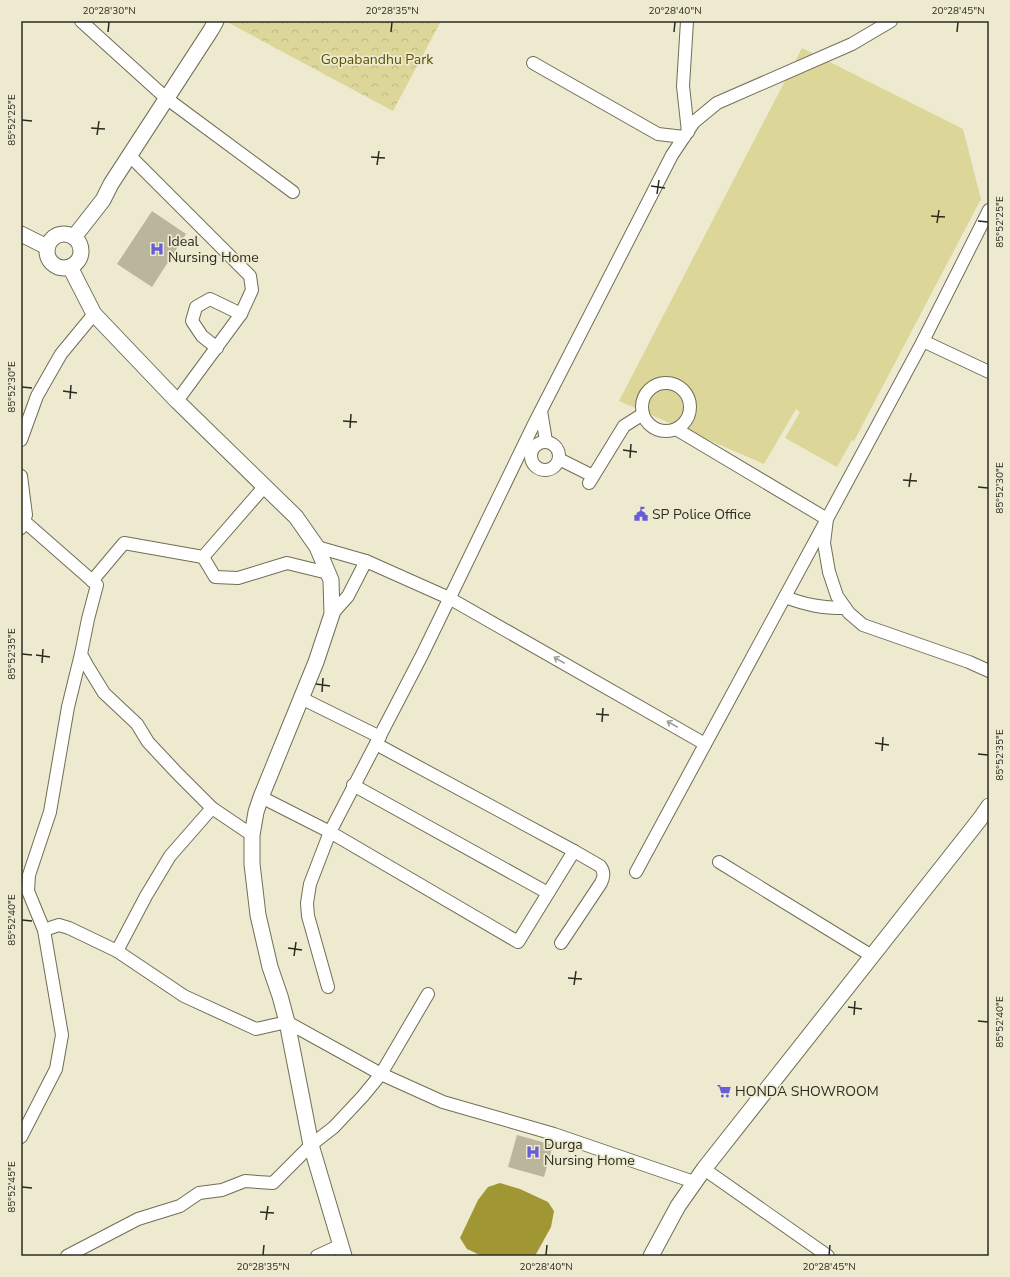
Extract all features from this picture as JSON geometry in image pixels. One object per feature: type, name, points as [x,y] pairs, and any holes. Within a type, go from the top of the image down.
[{"type":"main road","points":[[74,237],[103,200],[129,155],[216,21]]},
{"type":"main road","points":[[63,233],[74,237],[80,246],[81,253],[76,263],[70,267],[58,267],[51,262],[47,256],[47,248],[50,240],[56,235],[63,233]]},
{"type":"main road","points":[[21,234],[47,248]]},
{"type":"main road","points":[[70,267],[94,314],[177,401],[296,517],[318,547],[331,580],[332,614],[316,662],[260,797],[252,835],[252,864],[258,915],[270,967],[287,1022],[311,1145],[343,1251]]},
{"type":"main road","points":[[651,1256],[678,1206],[694,1182],[989,806]]},
{"type":"street","points":[[81,21],[166,98],[293,192]]},
{"type":"street","points":[[686,21],[683,86],[686,134]]},
{"type":"street","points":[[328,988],[308,916],[307,903],[310,884],[330,832],[422,655],[512,468],[672,155],[694,122],[717,103],[852,44],[891,21]]},
{"type":"street","points":[[533,63],[658,134],[686,134]]},
{"type":"street","points":[[129,155],[250,276],[252,290],[242,314],[177,401]]},
{"type":"street","points":[[636,872],[923,341],[989,210]]},
{"type":"street","points":[[216,348],[202,336],[192,321],[196,307],[210,299],[242,314]]},
{"type":"street","points":[[21,440],[37,396],[58,360],[94,314]]},
{"type":"street","points":[[923,341],[989,372]]},
{"type":"street","points":[[664,384],[678,386],[688,397],[690,405],[687,419],[676,429],[668,431],[652,427],[646,421],[643,414],[643,402],[649,391],[656,386],[664,384]]},
{"type":"street","points":[[541,411],[546,441]]},
{"type":"street","points":[[559,459],[591,479],[624,426],[643,414]]},
{"type":"street","points":[[676,429],[827,519]]},
{"type":"street","points":[[546,441],[558,449],[559,459],[554,467],[540,470],[533,464],[530,455],[531,451],[537,444],[546,441]]},
{"type":"street","points":[[512,468],[533,464]]},
{"type":"street","points":[[21,476],[26,515],[23,525],[97,585],[68,707],[50,812],[25,891],[44,930],[62,1035],[56,1068],[21,1137]]},
{"type":"street","points":[[203,557],[264,487]]},
{"type":"street","points":[[827,519],[824,543],[829,572],[837,596],[849,613],[863,625],[969,662],[989,671]]},
{"type":"street","points":[[92,581],[124,543],[203,557],[215,577],[238,578],[287,563],[328,573]]},
{"type":"street","points":[[318,547],[366,561],[449,598],[706,744]]},
{"type":"street","points":[[332,614],[348,596],[366,561]]},
{"type":"street","points":[[785,597],[810,606],[845,608]]},
{"type":"street","points":[[81,654],[104,693],[137,724],[148,742],[212,808],[252,835]]},
{"type":"street","points":[[301,698],[600,866],[603,870],[604,877],[601,884],[561,943]]},
{"type":"street","points":[[354,785],[548,893]]},
{"type":"street","points":[[260,797],[330,832],[518,942],[574,851]]},
{"type":"street","points":[[117,951],[146,896],[170,856],[212,808]]},
{"type":"street","points":[[718,862],[872,956]]},
{"type":"street","points":[[44,930],[59,925],[70,928],[117,951],[184,996],[256,1029],[287,1022],[382,1074],[444,1102],[554,1134],[694,1182]]},
{"type":"street","points":[[67,1256],[138,1219],[180,1206],[199,1193],[222,1190],[245,1181],[273,1183],[311,1145],[334,1126],[382,1074],[428,994]]},
{"type":"street","points":[[704,1169],[828,1256]]},
{"type":"street","points":[[318,1256],[343,1251]]},
{"type":"green space","name":"Gopabandhu Park","points":[[230,21],[441,21],[393,111],[229,23]]},
{"type":"green space","points":[[802,48],[963,129],[981,199],[854,441],[852,440],[837,467],[785,438],[800,412],[796,409],[764,464],[619,401]]},
{"type":"shaded area","points":[[500,1183],[520,1189],[548,1202],[554,1211],[551,1227],[535,1256],[482,1256],[467,1249],[460,1238],[478,1200],[488,1187]]},
{"type":"building","points":[[152,211],[186,234],[152,287],[117,264]]},
{"type":"building","points":[[517,1135],[553,1145],[544,1177],[508,1167]]},
{"type":"place","name":"Ideal Nursing Home","points":[[157,249]]},
{"type":"place","name":"SP Police Office","points":[[641,514]]},
{"type":"place","name":"HONDA SHOWROOM","points":[[724,1091]]},
{"type":"place","name":"Durga Nursing Home","points":[[533,1152]]}]
